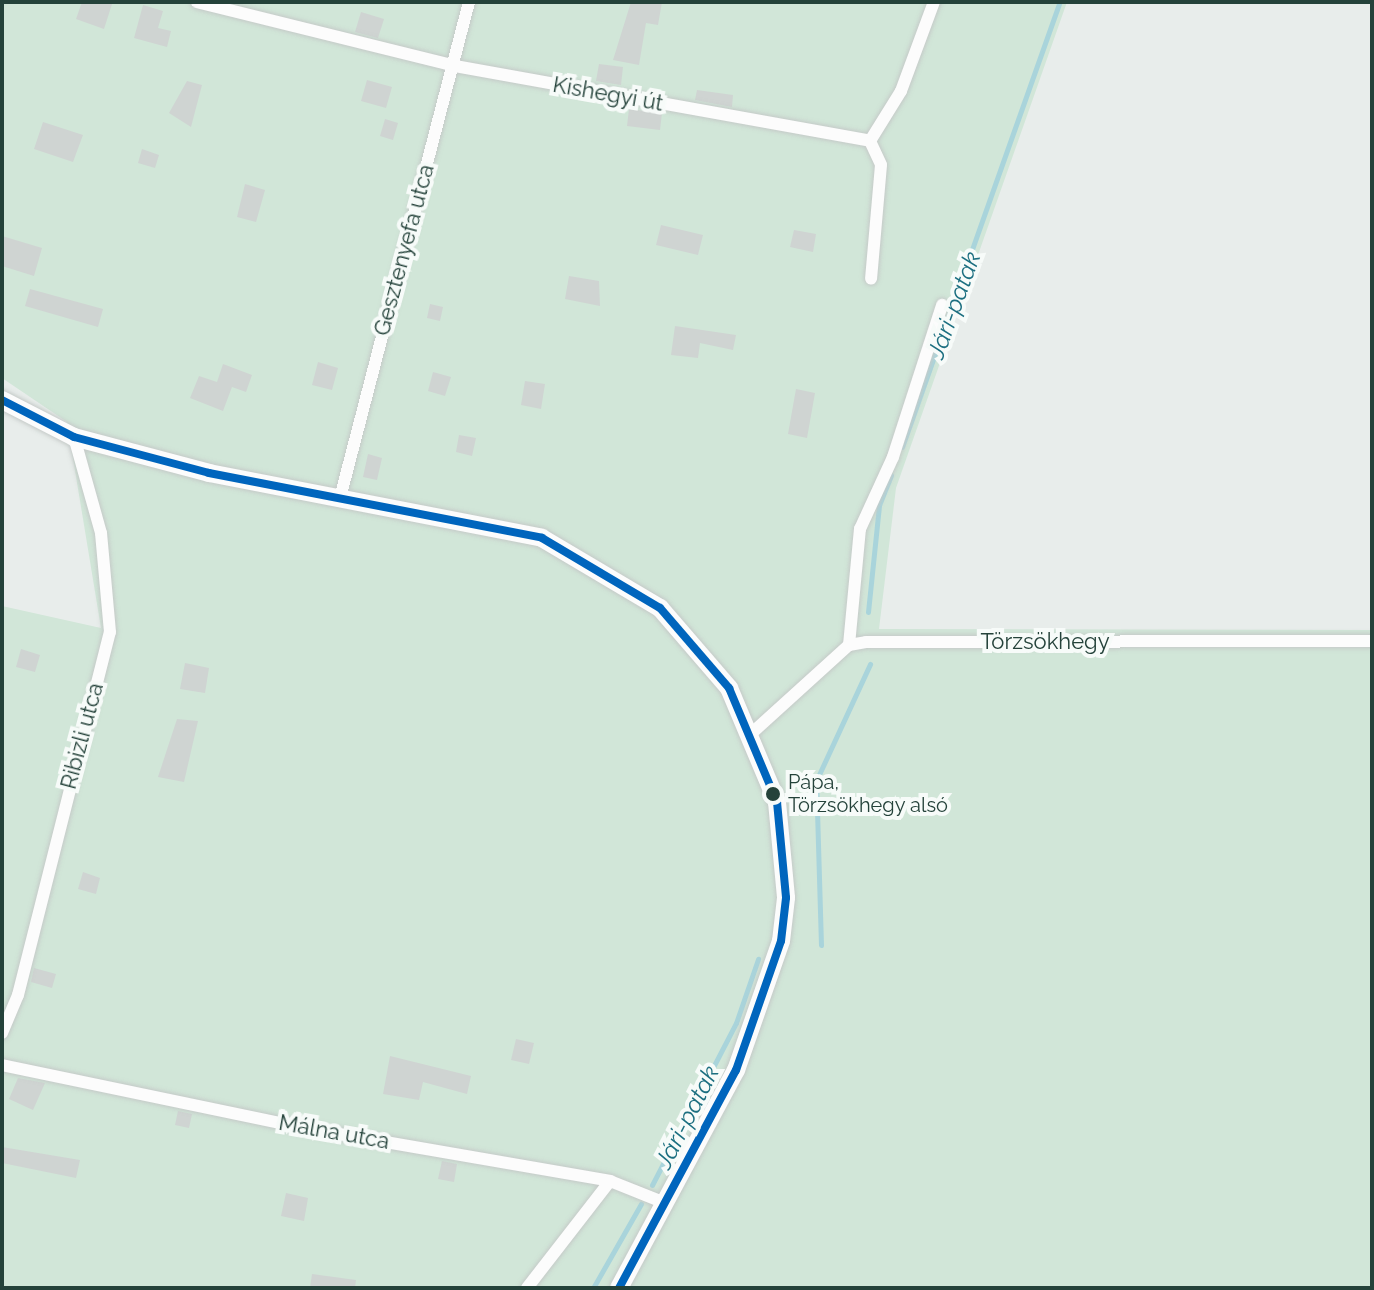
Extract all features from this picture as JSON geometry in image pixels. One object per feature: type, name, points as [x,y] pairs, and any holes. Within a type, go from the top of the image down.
[{"type":"main road","points":[[2,400],[74,437],[340,498],[501,525],[606,570],[676,622],[753,732],[781,830],[781,941],[736,1070],[619,1288]]},
{"type":"street","name":"Kishegyi út","points":[[197,2],[455,66],[870,141]]},
{"type":"street","name":"Gesztenyefa utca","points":[[340,498],[455,66],[469,2]]},
{"type":"street","points":[[871,279],[881,165],[870,141],[895,104],[934,2]]},
{"type":"street","points":[[753,732],[849,645],[860,529],[893,457],[942,305]]},
{"type":"street","name":"Ribizli utca","points":[[2,1033],[18,995],[110,632],[101,533],[74,437]]},
{"type":"street","name":"Törzsökhegy","points":[[849,645],[1372,641]]},
{"type":"street","name":"Málna utca","points":[[2,1065],[293,1126],[610,1181],[665,1203]]},
{"type":"street","points":[[527,1288],[610,1181]]},
{"type":"green space","points":[[2,2],[1067,2],[896,488],[879,629],[1372,630],[1372,1288],[2,1288],[2,606],[101,628],[67,422],[2,378]]},
{"type":"building","points":[[82,2],[112,4],[104,29],[76,19]]},
{"type":"building","points":[[631,2],[662,2],[658,25],[646,23],[639,65],[613,60]]},
{"type":"building","points":[[143,5],[163,11],[158,28],[171,31],[167,47],[134,38]]},
{"type":"building","points":[[361,12],[384,19],[378,38],[355,32]]},
{"type":"building","points":[[599,64],[623,67],[621,85],[596,81]]},
{"type":"building","points":[[367,80],[392,87],[386,108],[361,101]]},
{"type":"building","points":[[187,81],[202,85],[191,127],[169,113]]},
{"type":"building","points":[[697,90],[733,95],[732,107],[695,100]]},
{"type":"building","points":[[629,109],[662,113],[660,130],[627,126]]},
{"type":"building","points":[[385,119],[398,123],[393,140],[380,136]]},
{"type":"building","points":[[43,122],[83,135],[73,162],[34,149]]},
{"type":"building","points":[[142,149],[159,155],[155,168],[138,163]]},
{"type":"building","points":[[245,184],[265,190],[256,222],[237,217]]},
{"type":"building","points":[[661,225],[703,235],[698,255],[656,245]]},
{"type":"building","points":[[794,230],[816,234],[813,252],[790,247]]},
{"type":"building","points":[[2,236],[42,248],[34,276],[2,266]]},
{"type":"building","points":[[569,276],[599,281],[600,306],[565,299]]},
{"type":"building","points":[[30,289],[103,309],[98,327],[25,306]]},
{"type":"building","points":[[430,304],[443,307],[440,321],[427,318]]},
{"type":"building","points":[[675,326],[736,335],[733,350],[700,343],[698,358],[671,355]]},
{"type":"building","points":[[318,362],[338,368],[332,390],[312,385]]},
{"type":"building","points":[[223,364],[252,375],[246,392],[232,387],[223,411],[190,398],[199,376],[217,382]]},
{"type":"building","points":[[433,372],[451,377],[445,396],[428,391]]},
{"type":"building","points":[[525,381],[545,384],[541,409],[521,405]]},
{"type":"building","points":[[796,389],[815,393],[807,438],[788,434]]},
{"type":"building","points":[[459,435],[476,438],[472,456],[456,452]]},
{"type":"building","points":[[368,454],[382,458],[377,480],[363,477]]},
{"type":"building","points":[[21,649],[40,655],[35,672],[16,667]]},
{"type":"building","points":[[185,663],[209,668],[205,693],[180,689]]},
{"type":"building","points":[[177,719],[198,721],[184,782],[158,777]]},
{"type":"building","points":[[83,872],[100,878],[96,894],[78,889]]},
{"type":"building","points":[[34,968],[56,974],[52,988],[31,982]]},
{"type":"building","points":[[516,1039],[534,1043],[529,1064],[511,1060]]},
{"type":"building","points":[[390,1056],[471,1076],[467,1094],[423,1082],[419,1100],[383,1094]]},
{"type":"building","points":[[18,1078],[45,1083],[33,1110],[9,1099]]},
{"type":"building","points":[[178,1111],[192,1114],[189,1128],[175,1125]]},
{"type":"building","points":[[2,1147],[80,1160],[76,1178],[2,1163]]},
{"type":"building","points":[[442,1161],[457,1164],[454,1182],[438,1179]]},
{"type":"building","points":[[286,1193],[308,1198],[304,1221],[281,1216]]},
{"type":"building","points":[[312,1274],[356,1280],[355,1288],[310,1288]]},
{"type":"waterway","name":"Jári-patak","points":[[902,447],[1060,2]]},
{"type":"waterway","name":"Jári-patak","points":[[868,612],[879,505],[891,475]]},
{"type":"waterway","name":"Jári-patak","points":[[821,945],[816,781],[870,664]]},
{"type":"waterway","name":"Jári-patak","points":[[652,1185],[736,1023],[758,959]]},
{"type":"waterway","name":"Jári-patak","points":[[593,1288],[641,1204]]},
{"type":"transit line","points":[[2,400],[74,437],[209,473],[542,538],[660,608],[729,688],[777,802],[786,898],[781,941],[736,1070],[619,1288]]},
{"type":"place","name":"Pápa, Törzsökhegy alsó","points":[[773,794]]}]
